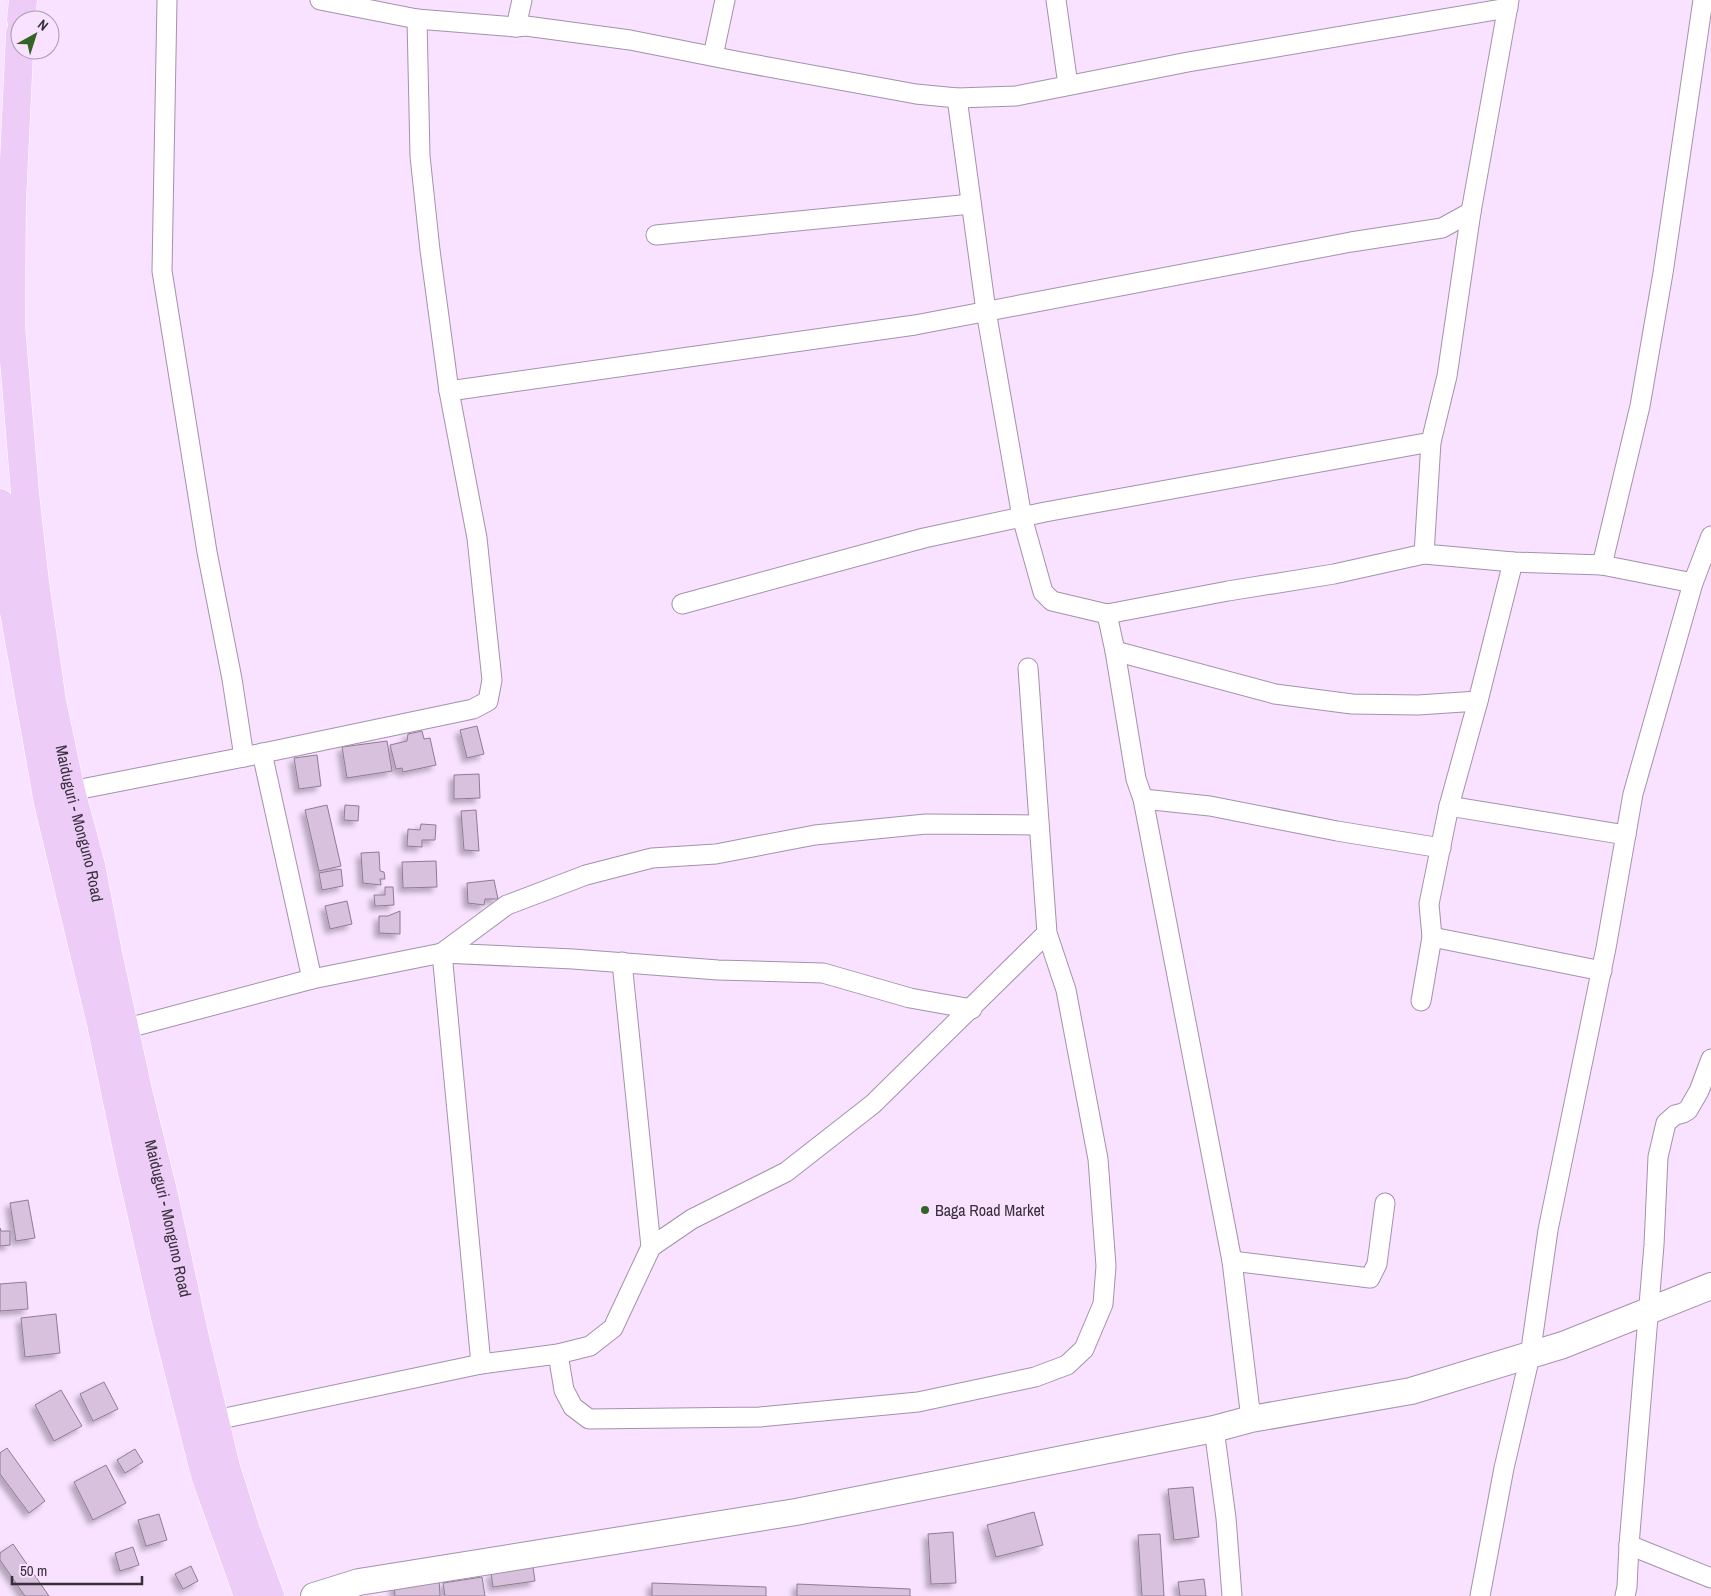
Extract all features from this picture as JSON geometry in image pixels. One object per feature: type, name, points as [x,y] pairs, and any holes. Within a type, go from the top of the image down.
[{"type":"main road","name":"Maiduguri - Monguno Road","points":[[19,60],[12,202],[11,325],[22,465],[35,582],[52,701],[71,791],[91,865],[124,1029],[164,1195],[194,1333],[232,1485],[270,1596]]},
{"type":"main road","name":"Maiduguri - Monguno Road","points":[[0,503],[12,601],[48,803],[101,1024],[130,1164],[167,1326],[205,1475],[248,1596]]},
{"type":"street","points":[[167,0],[162,271],[206,552],[232,680],[312,979]]},
{"type":"street","points":[[320,0],[417,19],[516,27],[526,26],[630,40],[916,94],[957,98],[1016,96],[1188,62],[1509,4],[1471,212],[1447,376],[1431,442],[1424,554]]},
{"type":"street","points":[[516,27],[522,0]]},
{"type":"street","points":[[713,56],[725,0]]},
{"type":"street","points":[[1056,0],[1068,85]]},
{"type":"street","points":[[1602,565],[1640,406],[1663,273],[1703,0]]},
{"type":"street","points":[[71,791],[474,709],[488,701],[492,680],[478,538],[449,391],[430,250],[420,156],[417,19]]},
{"type":"street","points":[[957,98],[986,311],[1022,517],[1043,592],[1052,601],[1107,614],[1228,591],[1334,574],[1424,554],[1513,562],[1602,565],[1693,583]]},
{"type":"street","points":[[656,236],[971,204]]},
{"type":"street","points":[[449,391],[915,326],[1342,243],[1442,228],[1471,212]]},
{"type":"street","points":[[682,604],[924,538],[1022,517],[1431,442]]},
{"type":"street","points":[[1480,1596],[1504,1468],[1530,1356],[1548,1230],[1602,971],[1633,794],[1693,583],[1711,536]]},
{"type":"street","points":[[1421,1001],[1432,937],[1429,904],[1450,806],[1513,562]]},
{"type":"street","points":[[1107,614],[1136,779],[1143,799],[1232,1261],[1251,1420]]},
{"type":"street","points":[[1115,651],[1275,694],[1352,704],[1418,705],[1478,701]]},
{"type":"street","points":[[558,1354],[564,1390],[573,1407],[589,1420],[760,1417],[918,1402],[1035,1377],[1067,1365],[1084,1349],[1103,1304],[1106,1266],[1098,1160],[1066,990],[1047,933],[1028,668]]},
{"type":"street","points":[[1143,799],[1210,806],[1337,831],[1441,848]]},
{"type":"street","points":[[1450,806],[1626,835]]},
{"type":"street","points":[[442,954],[507,905],[586,876],[652,858],[716,854],[815,835],[926,824],[1039,825]]},
{"type":"street","points":[[216,1420],[481,1364],[558,1354],[590,1346],[613,1328],[651,1247],[692,1219],[786,1172],[873,1104],[972,1009],[1047,933]]},
{"type":"street","points":[[1432,937],[1602,971]]},
{"type":"street","points":[[442,954],[481,1364]]},
{"type":"street","points":[[124,1029],[312,979],[442,954],[622,962],[718,970],[823,973],[910,998],[972,1009]]},
{"type":"street","points":[[622,962],[651,1247]]},
{"type":"street","points":[[1625,1596],[1654,1245],[1658,1157],[1666,1123],[1675,1115],[1688,1110],[1699,1091],[1711,1059]]},
{"type":"street","points":[[1232,1261],[1370,1278],[1377,1264],[1385,1204]]},
{"type":"street","points":[[314,1596],[359,1582],[796,1512],[1251,1420],[1411,1391],[1563,1345],[1711,1286]]},
{"type":"street","points":[[1214,1429],[1226,1518],[1232,1596]]},
{"type":"street","points":[[1629,1545],[1711,1578]]},
{"type":"building","points":[[477,726],[484,754],[467,758],[460,730]]},
{"type":"building","points":[[422,731],[424,739],[430,738],[436,765],[403,772],[402,768],[396,769],[390,745],[407,741],[408,734]]},
{"type":"building","points":[[387,741],[392,771],[347,778],[342,747]]},
{"type":"building","points":[[317,755],[321,786],[299,789],[294,758]]},
{"type":"building","points":[[479,774],[480,798],[454,799],[454,775]]},
{"type":"building","points":[[327,805],[341,866],[319,871],[305,810]]},
{"type":"building","points":[[345,805],[359,806],[358,821],[344,820]]},
{"type":"building","points":[[476,810],[479,851],[464,850],[461,811]]},
{"type":"building","points":[[421,824],[436,825],[435,840],[422,840],[422,847],[407,846],[408,829],[420,830]]},
{"type":"building","points":[[379,852],[380,871],[384,872],[385,879],[380,879],[381,885],[363,883],[361,853]]},
{"type":"building","points":[[436,861],[437,887],[403,888],[402,862]]},
{"type":"building","points":[[341,869],[343,886],[322,890],[319,873]]},
{"type":"building","points":[[494,880],[498,899],[485,899],[484,905],[468,903],[467,883]]},
{"type":"building","points":[[385,887],[393,887],[394,905],[375,906],[374,895],[385,895]]},
{"type":"building","points":[[347,901],[352,924],[330,929],[325,906]]},
{"type":"building","points":[[400,911],[400,934],[379,933],[379,916],[388,916]]},
{"type":"building","points":[[28,1200],[35,1238],[16,1241],[10,1203]]},
{"type":"building","points":[[0,1228],[1,1231],[10,1231],[10,1245],[0,1246]]},
{"type":"building","points":[[26,1282],[28,1309],[0,1311],[0,1284]]},
{"type":"building","points":[[56,1314],[60,1353],[25,1357],[21,1318]]},
{"type":"building","points":[[104,1382],[118,1409],[93,1421],[80,1394]]},
{"type":"building","points":[[61,1390],[82,1426],[54,1441],[35,1405]]},
{"type":"building","points":[[7,1448],[45,1501],[29,1513],[0,1474],[0,1453]]},
{"type":"building","points":[[135,1449],[143,1462],[125,1473],[117,1460]]},
{"type":"building","points":[[106,1465],[126,1503],[93,1520],[74,1482]]},
{"type":"building","points":[[1193,1487],[1199,1537],[1174,1540],[1168,1489]]},
{"type":"building","points":[[1034,1512],[1043,1545],[996,1557],[987,1525]]},
{"type":"building","points":[[159,1514],[167,1540],[146,1546],[138,1520]]},
{"type":"building","points":[[953,1532],[956,1583],[931,1584],[928,1534]]},
{"type":"building","points":[[1160,1534],[1164,1596],[1142,1596],[1138,1535]]},
{"type":"building","points":[[13,1544],[49,1596],[25,1596],[0,1560],[0,1553]]},
{"type":"building","points":[[133,1547],[139,1565],[120,1571],[115,1553]]},
{"type":"building","points":[[191,1566],[198,1581],[183,1589],[175,1574]]},
{"type":"building","points":[[533,1567],[535,1581],[493,1587],[491,1573]]},
{"type":"building","points":[[482,1577],[485,1596],[445,1596],[443,1583]]},
{"type":"building","points":[[439,1579],[440,1596],[395,1596],[394,1583]]},
{"type":"building","points":[[1204,1579],[1206,1596],[1180,1596],[1178,1582]]},
{"type":"building","points":[[652,1583],[766,1587],[766,1596],[652,1596]]},
{"type":"building","points":[[797,1584],[910,1589],[910,1596],[797,1596]]},
{"type":"place","name":"Baga Road Market","points":[[925,1210]]}]
